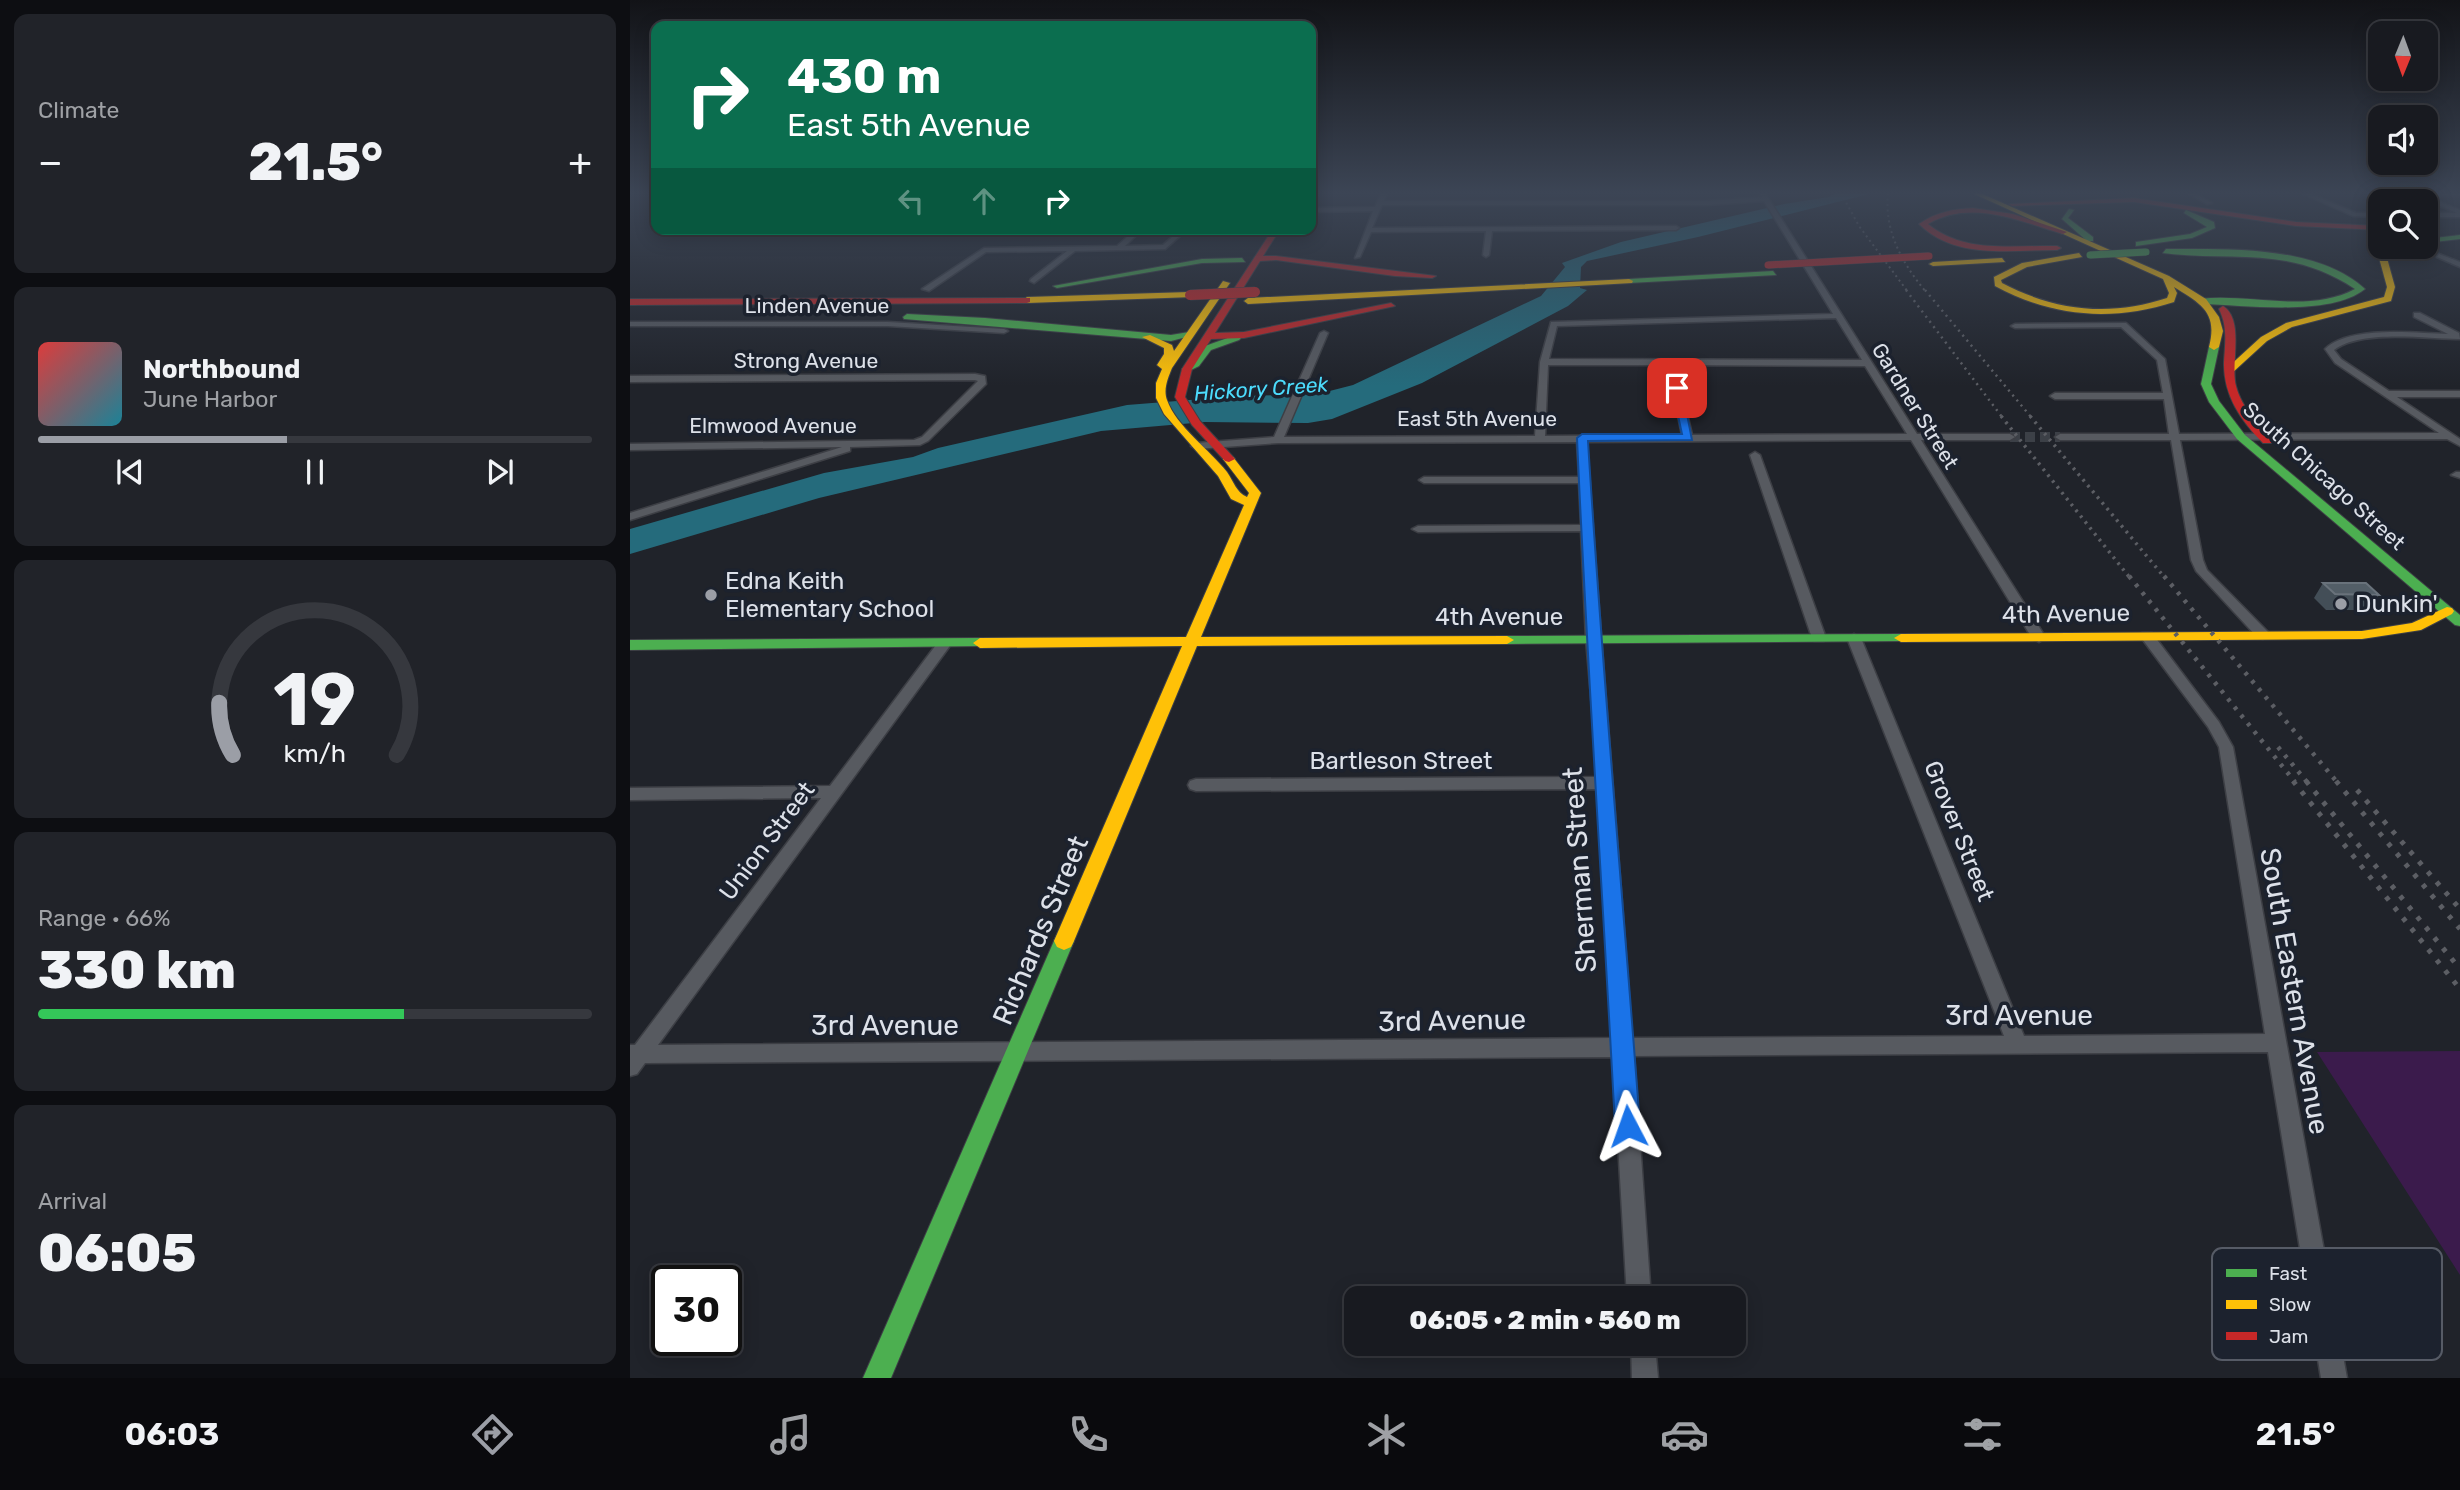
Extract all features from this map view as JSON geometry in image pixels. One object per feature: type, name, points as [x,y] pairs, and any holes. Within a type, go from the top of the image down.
[{"type":"main road","points":[[891,301],[979,297],[1028,291],[1228,257]]},
{"type":"main road","points":[[1248,257],[1167,368],[1161,383],[1161,398],[1178,427],[1223,475],[1235,496],[1251,503],[1255,493],[1249,482],[1196,425],[1180,397],[1187,369],[1210,336],[1249,257]]},
{"type":"main road","points":[[1274,257],[1395,274],[1522,282]]},
{"type":"main road","points":[[1286,257],[1293,260]]},
{"type":"main road","points":[[630,315],[843,314],[1188,300],[1967,257]]},
{"type":"main road","points":[[2052,257],[2003,273],[1997,279],[1998,284],[2012,295],[2052,306],[2126,312],[2161,306],[2171,300],[2173,293],[2166,278]]},
{"type":"main road","name":"South Chicago Street","points":[[2106,257],[2194,286],[2229,318],[2234,334],[2229,371],[2231,388],[2243,412],[2262,437],[2454,604],[2460,622]]},
{"type":"main road","name":"South Chicago Street","points":[[2120,257],[2209,301],[2218,331],[2206,384],[2214,402],[2241,437],[2454,604]]},
{"type":"main road","points":[[2209,301],[2343,300],[2360,295],[2361,289],[2342,276],[2292,261],[2267,257]]},
{"type":"main road","points":[[2229,371],[2262,338],[2286,325],[2388,299],[2391,287],[2383,259]]},
{"type":"main road","points":[[1187,369],[1196,364],[1208,348],[1244,335],[1522,282]]},
{"type":"main road","points":[[2194,286],[2217,296],[2258,302]]},
{"type":"main road","points":[[630,302],[1188,300]]},
{"type":"main road","points":[[843,314],[985,321],[1171,338],[1189,335],[1244,335]]},
{"type":"main road","points":[[1136,334],[1160,341],[1169,347],[1163,365],[1167,368]]},
{"type":"main road","name":"Richards Street","points":[[877,1378],[1251,503]]},
{"type":"main road","name":"4th Avenue","points":[[630,645],[2263,635],[2402,631],[2427,624],[2454,604]]},
{"type":"street","points":[[926,289],[973,257]]},
{"type":"street","points":[[1034,281],[1063,257]]},
{"type":"street","name":"Gardner Street","points":[[1803,257],[1912,438],[2039,638]]},
{"type":"street","points":[[2442,257],[2460,265]]},
{"type":"street","points":[[2417,314],[2460,337]]},
{"type":"street","points":[[1540,438],[1544,362],[1554,324],[1837,316]]},
{"type":"street","name":"Linden Avenue","points":[[630,324],[845,323],[1004,331]]},
{"type":"street","points":[[630,332],[646,324]]},
{"type":"street","points":[[2015,326],[2123,325],[2161,359],[2197,560],[2202,571],[2263,635]]},
{"type":"street","points":[[1278,440],[1324,333]]},
{"type":"street","points":[[2460,337],[2361,337],[2337,343],[2332,346],[2330,353],[2460,443]]},
{"type":"street","points":[[1544,362],[1866,363]]},
{"type":"street","points":[[1671,364],[1688,438]]},
{"type":"street","name":"Strong Avenue","points":[[630,379],[982,378],[983,382],[925,439],[916,443]]},
{"type":"street","points":[[2386,394],[2460,394]]},
{"type":"street","points":[[2055,396],[2167,396]]},
{"type":"street","points":[[2060,437],[2449,436]]},
{"type":"street","name":"East 5th Avenue","points":[[1196,446],[1278,440],[2010,437]]},
{"type":"street","name":"Sherman Street","points":[[1582,438],[1593,639],[1606,783],[1638,1286]]},
{"type":"street","name":"Elmwood Avenue","points":[[630,447],[916,443]]},
{"type":"street","points":[[630,517],[860,445]]},
{"type":"street","points":[[1755,455],[1819,638]]},
{"type":"street","points":[[1424,480],[1584,480]]},
{"type":"street","points":[[1418,529],[1587,528]]},
{"type":"street","name":"South Eastern Avenue","points":[[2147,636],[2214,725],[2226,747],[2311,1248]]},
{"type":"street","name":"Grover Street","points":[[1854,638],[2017,1043]]},
{"type":"street","name":"Union Street","points":[[633,1058],[944,643]]},
{"type":"street","name":"Bartleson Street","points":[[1196,785],[1606,783]]},
{"type":"street","points":[[630,794],[834,792]]},
{"type":"street","name":"3rd Avenue","points":[[633,1058],[1622,1046],[2275,1043]]},
{"type":"street","points":[[1644,1356],[1645,1378]]},
{"type":"street","name":"South Eastern Avenue","points":[[2331,1360],[2334,1378]]},
{"type":"shaded area","points":[[2460,1051],[2460,1275],[2317,1052]]},
{"type":"water","points":[[1578,257],[1604,257],[1587,261],[1581,267],[1580,288],[1587,290],[1568,306],[1422,383],[1332,419],[1308,423],[1205,422],[1101,431],[819,498],[630,554],[630,529],[824,473],[913,457],[938,448],[1127,405],[1240,396],[1318,394],[1353,385],[1541,296],[1565,267],[1562,263]]},
{"type":"building","points":[[2323,583],[2366,583],[2379,595],[2335,594]]},
{"type":"tunnel","points":[[2010,437],[2060,437]]},
{"type":"railway","points":[[1882,257],[1908,292]]},
{"type":"railway","points":[[1902,257],[1926,292]]},
{"type":"railway","points":[[1906,290],[2002,417]]},
{"type":"railway","points":[[1925,290],[2031,417]]},
{"type":"railway","points":[[2001,416],[2130,578]]},
{"type":"railway","points":[[2030,416],[2165,578]]},
{"type":"railway","points":[[2129,576],[2295,782]]},
{"type":"railway","points":[[2164,576],[2337,782]]},
{"type":"railway","points":[[2278,747],[2307,782]]},
{"type":"railway","points":[[2293,781],[2460,989]]},
{"type":"railway","points":[[2306,781],[2460,969]]},
{"type":"railway","points":[[2336,781],[2460,929]]},
{"type":"railway","points":[[2357,790],[2460,909]]},
{"type":"traffic: fast","points":[[2203,301],[2309,303],[2348,296],[2361,289],[2319,266],[2280,257]]},
{"type":"traffic: fast","points":[[1057,286],[1202,261],[1242,260]]},
{"type":"traffic: fast","points":[[1629,281],[1773,273]]},
{"type":"traffic: fast","points":[[907,317],[985,321],[1171,338],[1189,335]]},
{"type":"traffic: fast","points":[[1187,369],[1196,364],[1208,348],[1236,338]]},
{"type":"traffic: fast","points":[[2214,347],[2206,384],[2214,402],[2241,437],[2460,622]]},
{"type":"traffic: fast","points":[[1507,640],[1901,638]]},
{"type":"traffic: fast","points":[[630,645],[980,643]]},
{"type":"traffic: fast","points":[[877,1378],[1064,941]]},
{"type":"traffic: slow","points":[[2067,257],[2025,265],[1997,279],[1998,284],[2038,303],[2083,312],[2105,313],[2150,307],[2171,300],[2173,293],[2166,278]]},
{"type":"traffic: slow","points":[[2120,257],[2166,278],[2203,301],[2215,317],[2218,331],[2214,347]]},
{"type":"traffic: slow","points":[[2229,371],[2264,339],[2289,325],[2388,299],[2391,287],[2383,259]]},
{"type":"traffic: slow","points":[[1933,264],[2002,260]]},
{"type":"traffic: slow","points":[[1248,301],[1629,281]]},
{"type":"traffic: slow","points":[[1226,283],[1167,368],[1161,383],[1161,398],[1169,414],[1223,475],[1235,496],[1250,503]]},
{"type":"traffic: slow","points":[[1027,300],[1190,295]]},
{"type":"traffic: slow","points":[[1147,337],[1169,347],[1169,354],[1162,365],[1167,368]]},
{"type":"traffic: slow","points":[[1064,941],[1255,493],[1229,459]]},
{"type":"traffic: slow","points":[[1901,638],[2362,635],[2416,627],[2447,611]]},
{"type":"traffic: slow","points":[[980,643],[1507,640]]},
{"type":"traffic: jam","points":[[1229,459],[1196,423],[1180,397],[1187,369],[1259,257]]},
{"type":"traffic: jam","points":[[1768,265],[1906,257]]},
{"type":"traffic: jam","points":[[1258,259],[1276,258],[1395,274],[1432,276]]},
{"type":"traffic: jam","points":[[1190,295],[1255,292]]},
{"type":"traffic: jam","points":[[630,302],[1027,300]]},
{"type":"traffic: jam","points":[[1210,336],[1244,335],[1391,306]]},
{"type":"traffic: jam","points":[[2223,309],[2230,329],[2229,375],[2234,396],[2245,416],[2267,441]]},
{"type":"place","name":"Edna Keith Elementary School","points":[[711,595]]},
{"type":"place","name":"Dunkin'","points":[[2341,604]]},
{"type":"route","points":[[1628,1126],[1606,783],[1593,639],[1582,438],[1688,438],[1677,388]]},
{"type":"water label","name":"Hickory Creek","points":[[1261,389]]}]
